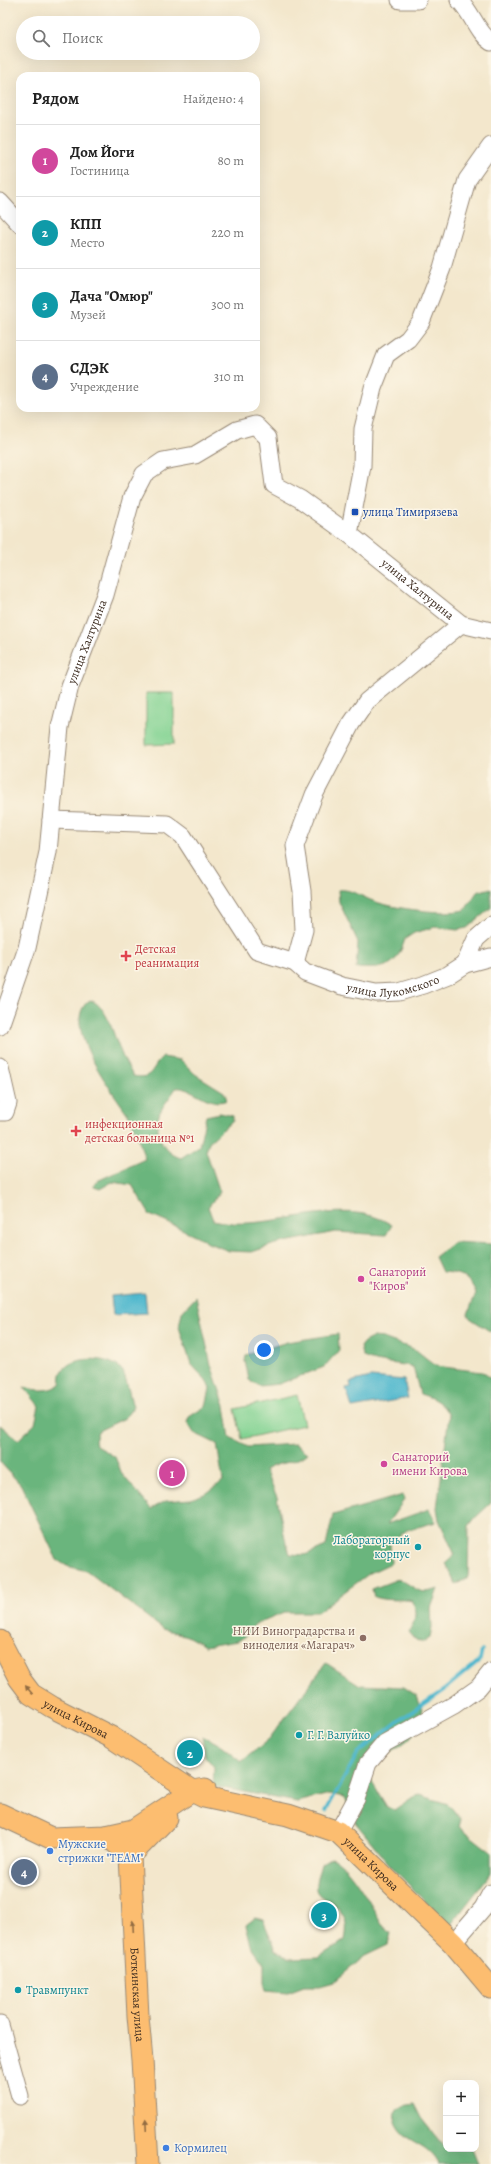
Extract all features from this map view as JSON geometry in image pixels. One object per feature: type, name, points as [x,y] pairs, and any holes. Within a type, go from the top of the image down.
[{"type":"main road","name":"улица Кирова","points":[[0,1641],[19,1678],[31,1694],[52,1707],[111,1737],[192,1791],[204,1797],[340,1828],[491,1972]]},
{"type":"main road","points":[[3,1821],[27,1837],[54,1843],[109,1846],[117,1845],[173,1812],[192,1791]]},
{"type":"main road","points":[[117,1845],[133,1830],[192,1791]]},
{"type":"main road","name":"Боткинская улица","points":[[117,1845],[142,2060],[148,2164]]},
{"type":"main road","name":"улица Кирова","points":[[456,1939],[491,1988]]},
{"type":"street","points":[[400,0],[418,0]]},
{"type":"street","points":[[459,0],[466,6],[478,28],[491,42]]},
{"type":"street","points":[[349,534],[362,466],[363,429],[373,388],[386,355],[408,339],[421,322],[442,268],[467,180],[491,146]]},
{"type":"street","points":[[0,202],[16,220]]},
{"type":"street","name":"улица Халтурина","points":[[0,1026],[27,948],[48,852],[60,727],[70,686],[106,595],[132,497],[144,474],[163,461],[195,455],[237,430],[254,425],[268,438],[274,484],[300,499],[349,534],[461,624],[491,631]]},
{"type":"street","points":[[295,963],[304,930],[302,891],[295,846],[314,795],[351,724],[367,700],[461,624]]},
{"type":"street","name":"улица Лукомского","points":[[51,820],[167,824],[183,836],[257,951],[295,963],[304,972],[342,986],[376,993],[399,992],[448,976],[465,964],[491,957]]},
{"type":"street","points":[[465,964],[476,939],[491,926]]},
{"type":"street","points":[[0,1068],[8,1103],[5,1112],[0,1112]]},
{"type":"street","points":[[340,1828],[356,1800],[368,1763],[386,1743],[454,1705],[478,1688],[491,1672]]},
{"type":"street","points":[[456,1939],[483,1908],[491,1893]]},
{"type":"street","points":[[0,2025],[20,2096]]},
{"type":"green space","points":[[146,693],[174,693],[174,744],[146,745]]},
{"type":"green space","points":[[491,888],[491,908],[467,928],[457,930],[435,927],[414,933],[405,939],[393,962],[381,967],[356,968],[358,942],[339,902],[338,890],[347,890],[382,904],[419,910],[445,912],[465,910],[477,892]]},
{"type":"green space","points":[[90,1000],[96,1003],[106,1015],[123,1057],[133,1076],[140,1077],[148,1075],[163,1057],[181,1060],[195,1074],[224,1092],[227,1100],[220,1102],[207,1099],[183,1088],[176,1088],[160,1112],[158,1119],[159,1133],[164,1146],[174,1155],[181,1158],[199,1146],[206,1116],[220,1113],[233,1116],[233,1120],[209,1142],[206,1151],[220,1192],[208,1207],[213,1220],[234,1223],[256,1222],[327,1213],[350,1212],[372,1216],[392,1225],[386,1235],[335,1232],[275,1244],[252,1252],[229,1251],[208,1243],[197,1236],[150,1215],[132,1185],[112,1182],[100,1189],[94,1187],[95,1182],[145,1159],[136,1131],[129,1116],[101,1075],[84,1041],[80,1025],[82,1011]]},
{"type":"green space","points":[[454,1242],[491,1244],[491,1332],[470,1318],[468,1314],[476,1293],[473,1287],[463,1276],[454,1273],[442,1272],[435,1257]]},
{"type":"green space","points":[[196,1297],[211,1365],[225,1406],[230,1438],[248,1447],[295,1444],[307,1453],[302,1457],[265,1470],[277,1497],[285,1539],[290,1554],[305,1555],[326,1546],[333,1515],[403,1495],[404,1500],[387,1524],[429,1509],[436,1522],[407,1530],[390,1543],[391,1563],[370,1573],[317,1612],[284,1612],[255,1624],[247,1635],[238,1641],[205,1646],[187,1636],[163,1629],[87,1571],[67,1566],[57,1560],[21,1485],[0,1462],[0,1425],[18,1440],[35,1424],[39,1406],[24,1387],[47,1390],[56,1387],[60,1384],[61,1373],[66,1366],[81,1360],[90,1359],[108,1362],[121,1369],[133,1407],[125,1418],[98,1431],[95,1441],[96,1445],[115,1457],[122,1474],[151,1509],[166,1501],[191,1499],[207,1493],[223,1481],[217,1444],[194,1433],[187,1422],[189,1417],[206,1406],[210,1389],[206,1380],[191,1364],[179,1327],[182,1312]]},
{"type":"green space","points":[[338,1334],[339,1350],[324,1367],[279,1384],[260,1386],[249,1380],[245,1361],[246,1355],[287,1342]]},
{"type":"green space","points":[[374,1337],[383,1338],[416,1350],[436,1366],[482,1372],[491,1378],[491,1503],[469,1526],[468,1577],[456,1585],[446,1563],[455,1555],[439,1520],[437,1508],[449,1416],[441,1404],[420,1394],[413,1367],[378,1362],[363,1356],[360,1347],[364,1342]]},
{"type":"green space","points":[[297,1395],[304,1425],[242,1439],[235,1409]]},
{"type":"green space","points":[[398,1579],[417,1590],[425,1592],[438,1589],[431,1608],[432,1627],[430,1637],[423,1642],[416,1640],[409,1632],[415,1617],[413,1601],[374,1597],[372,1589]]},
{"type":"green space","points":[[326,1663],[360,1685],[404,1687],[417,1696],[425,1719],[409,1739],[371,1767],[368,1776],[387,1807],[394,1810],[413,1797],[419,1795],[448,1804],[461,1819],[459,1827],[491,1852],[491,1873],[449,1927],[390,1865],[355,1822],[345,1797],[330,1794],[297,1802],[213,1786],[214,1767],[205,1756],[202,1736],[217,1743],[241,1762],[269,1739]]},
{"type":"green space","points":[[331,1858],[338,1861],[353,1877],[384,1927],[391,1933],[388,1945],[365,1956],[334,1982],[320,1986],[304,1986],[288,1992],[266,1990],[264,1983],[264,1964],[251,1946],[246,1925],[255,1918],[263,1920],[276,1950],[289,1958],[319,1957],[345,1940],[346,1927],[344,1918],[340,1911],[322,1897],[316,1889],[321,1864]]},
{"type":"green space","points":[[414,2104],[421,2118],[443,2145],[443,2152],[473,2152],[478,2164],[439,2164],[434,2156],[422,2146],[404,2135],[399,2129],[395,2122],[396,2112],[403,2106]]},
{"type":"water","points":[[145,1293],[147,1313],[113,1315],[111,1296]]},
{"type":"water","points":[[371,1377],[404,1380],[408,1398],[352,1408],[346,1388],[351,1387],[350,1382]]},
{"type":"waterway","points":[[326,1811],[358,1753],[401,1719],[444,1690],[480,1660],[482,1650]]},
{"type":"place","name":"улица Тимирязева","points":[[355,512]]},
{"type":"place","name":"Детская реанимация","points":[[126,956]]},
{"type":"place","name":"инфекционная детская больница №1","points":[[76,1131]]},
{"type":"place","name":"Санаторий \"Киров\"","points":[[361,1279]]},
{"type":"place","name":"Санаторий имени Кирова","points":[[384,1464]]},
{"type":"place","name":"Дом Йоги","points":[[172,1473]]},
{"type":"place","name":"Лабораторный корпус","points":[[418,1547]]},
{"type":"place","name":"НИИ Виноградарства и виноделия «Магарач»","points":[[363,1638]]},
{"type":"place","name":"Г. Г. Валуйко","points":[[299,1735]]},
{"type":"place","name":"КПП","points":[[190,1753]]},
{"type":"place","name":"Мужские стрижки \"TEAM\"","points":[[50,1851]]},
{"type":"place","name":"СДЭК","points":[[24,1872]]},
{"type":"place","name":"Дача \"Омюр\"","points":[[324,1915]]},
{"type":"place","name":"Травмпункт","points":[[18,1990]]},
{"type":"place","name":"Кормилец","points":[[166,2148]]}]
